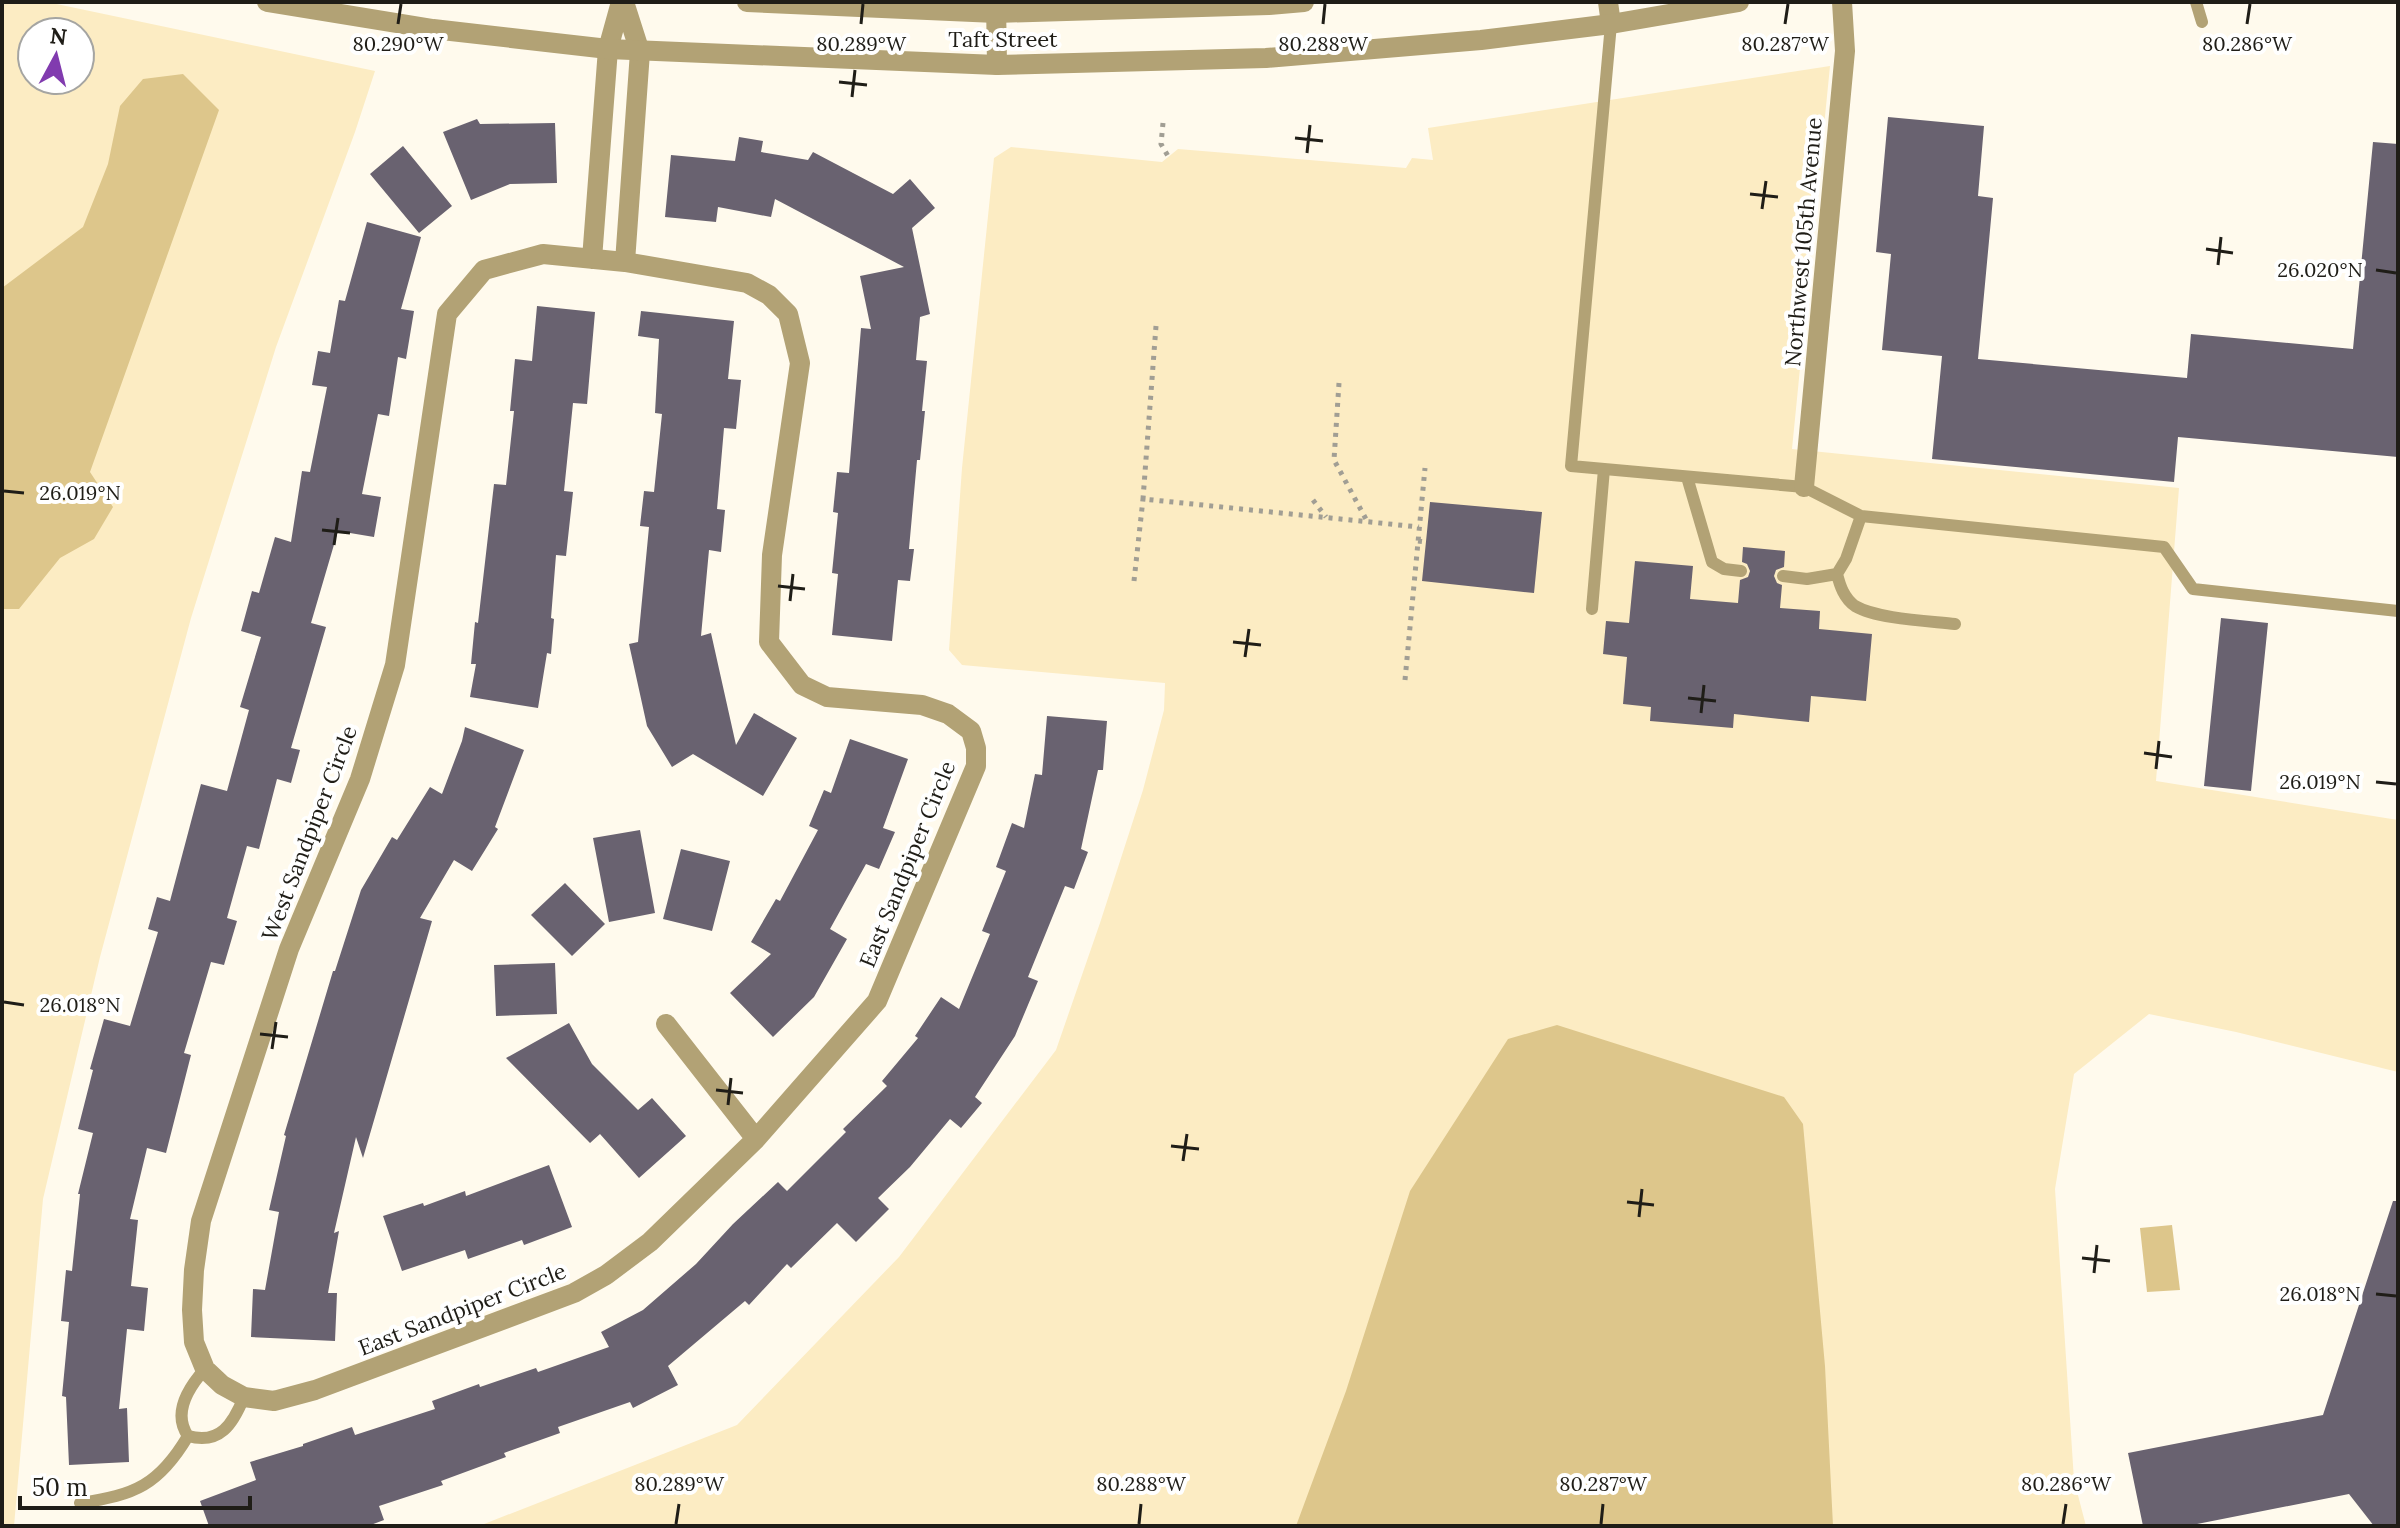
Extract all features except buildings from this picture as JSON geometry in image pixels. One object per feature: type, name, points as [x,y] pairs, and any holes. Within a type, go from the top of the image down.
[{"type":"street","name":"Taft Street","points":[[267,2],[433,29],[640,52],[997,65],[1266,58],[1481,40],[1611,24],[1739,2]]},
{"type":"street","points":[[592,259],[608,49],[622,2]]},
{"type":"street","points":[[622,2],[640,52],[625,262]]},
{"type":"street","name":"Taft Street","points":[[747,2],[996,8],[1254,6],[1304,2]]},
{"type":"street","points":[[1608,2],[1611,24]]},
{"type":"street","name":"Northwest 105th Avenue","points":[[1804,487],[1845,51],[1842,2]]},
{"type":"street","points":[[996,8],[997,65]]},
{"type":"street","name":"West Sandpiper Circle","points":[[205,1369],[194,1342],[192,1310],[201,1221],[289,949],[360,779],[395,665],[447,314],[484,270],[543,254],[625,262]]},
{"type":"street","name":"East Sandpiper Circle","points":[[244,1397],[274,1401],[315,1390],[574,1293],[606,1275],[650,1242],[756,1139],[877,1001],[976,766],[976,748],[971,731],[948,714],[922,705],[827,697],[802,685],[769,642],[772,555],[800,363],[788,314],[769,295],[747,283],[625,262]]},
{"type":"street","points":[[666,1024],[756,1139]]},
{"type":"street","points":[[205,1369],[222,1385],[244,1397]]},
{"type":"lane","points":[[2196,2],[2202,22]]},
{"type":"lane","points":[[1611,24],[1571,466],[1804,487],[1861,516],[2164,547],[2193,589],[2398,611]]},
{"type":"lane","points":[[1592,609],[1604,469]]},
{"type":"lane","points":[[1687,477],[1712,562],[1724,569],[1741,571]]},
{"type":"lane","points":[[1861,516],[1846,559],[1837,574],[1842,591],[1855,606],[1902,618],[1955,624]]},
{"type":"lane","points":[[1783,576],[1807,579],[1837,574]]},
{"type":"lane","points":[[205,1369],[187,1393],[180,1411],[181,1426],[188,1436],[201,1440],[219,1435],[235,1420],[244,1397]]},
{"type":"lane","points":[[80,1503],[136,1490],[159,1476],[188,1436]]},
{"type":"path","points":[[1163,123],[1161,144],[1168,156]]},
{"type":"path","points":[[1134,581],[1156,326]]},
{"type":"path","points":[[1339,383],[1334,460],[1368,522]]},
{"type":"path","points":[[1405,680],[1425,468]]},
{"type":"path","points":[[1143,499],[1419,527]]},
{"type":"path","points":[[1313,500],[1327,518]]},
{"type":"path","points":[[1418,541],[1426,542]]},
{"type":"shaded area","points":[[2,2],[47,2],[375,71],[276,347],[191,618],[100,957],[43,1199],[14,1526],[2,1526]]},
{"type":"shaded area","points":[[1830,66],[1792,449],[2179,488],[2156,781],[2398,820],[2398,1072],[2149,1014],[2074,1074],[2055,1189],[2074,1480],[2086,1526],[479,1526],[737,1425],[899,1257],[1056,1050],[1143,790],[1164,710],[1165,683],[962,665],[949,650],[962,468],[994,158],[1011,147],[1162,162],[1178,149],[1406,168],[1412,158],[1433,160],[1428,128]]},
{"type":"shaded area","points":[[183,74],[219,110],[90,472],[113,507],[94,539],[60,558],[19,609],[2,609],[2,288],[83,227],[108,164],[120,106],[143,79]]},
{"type":"shaded area","points":[[1557,1025],[1784,1097],[1803,1124],[1825,1366],[1833,1526],[1296,1526],[1346,1391],[1410,1191],[1508,1039]]},
{"type":"shaded area","points":[[2172,1225],[2180,1290],[2147,1292],[2140,1228]]}]
